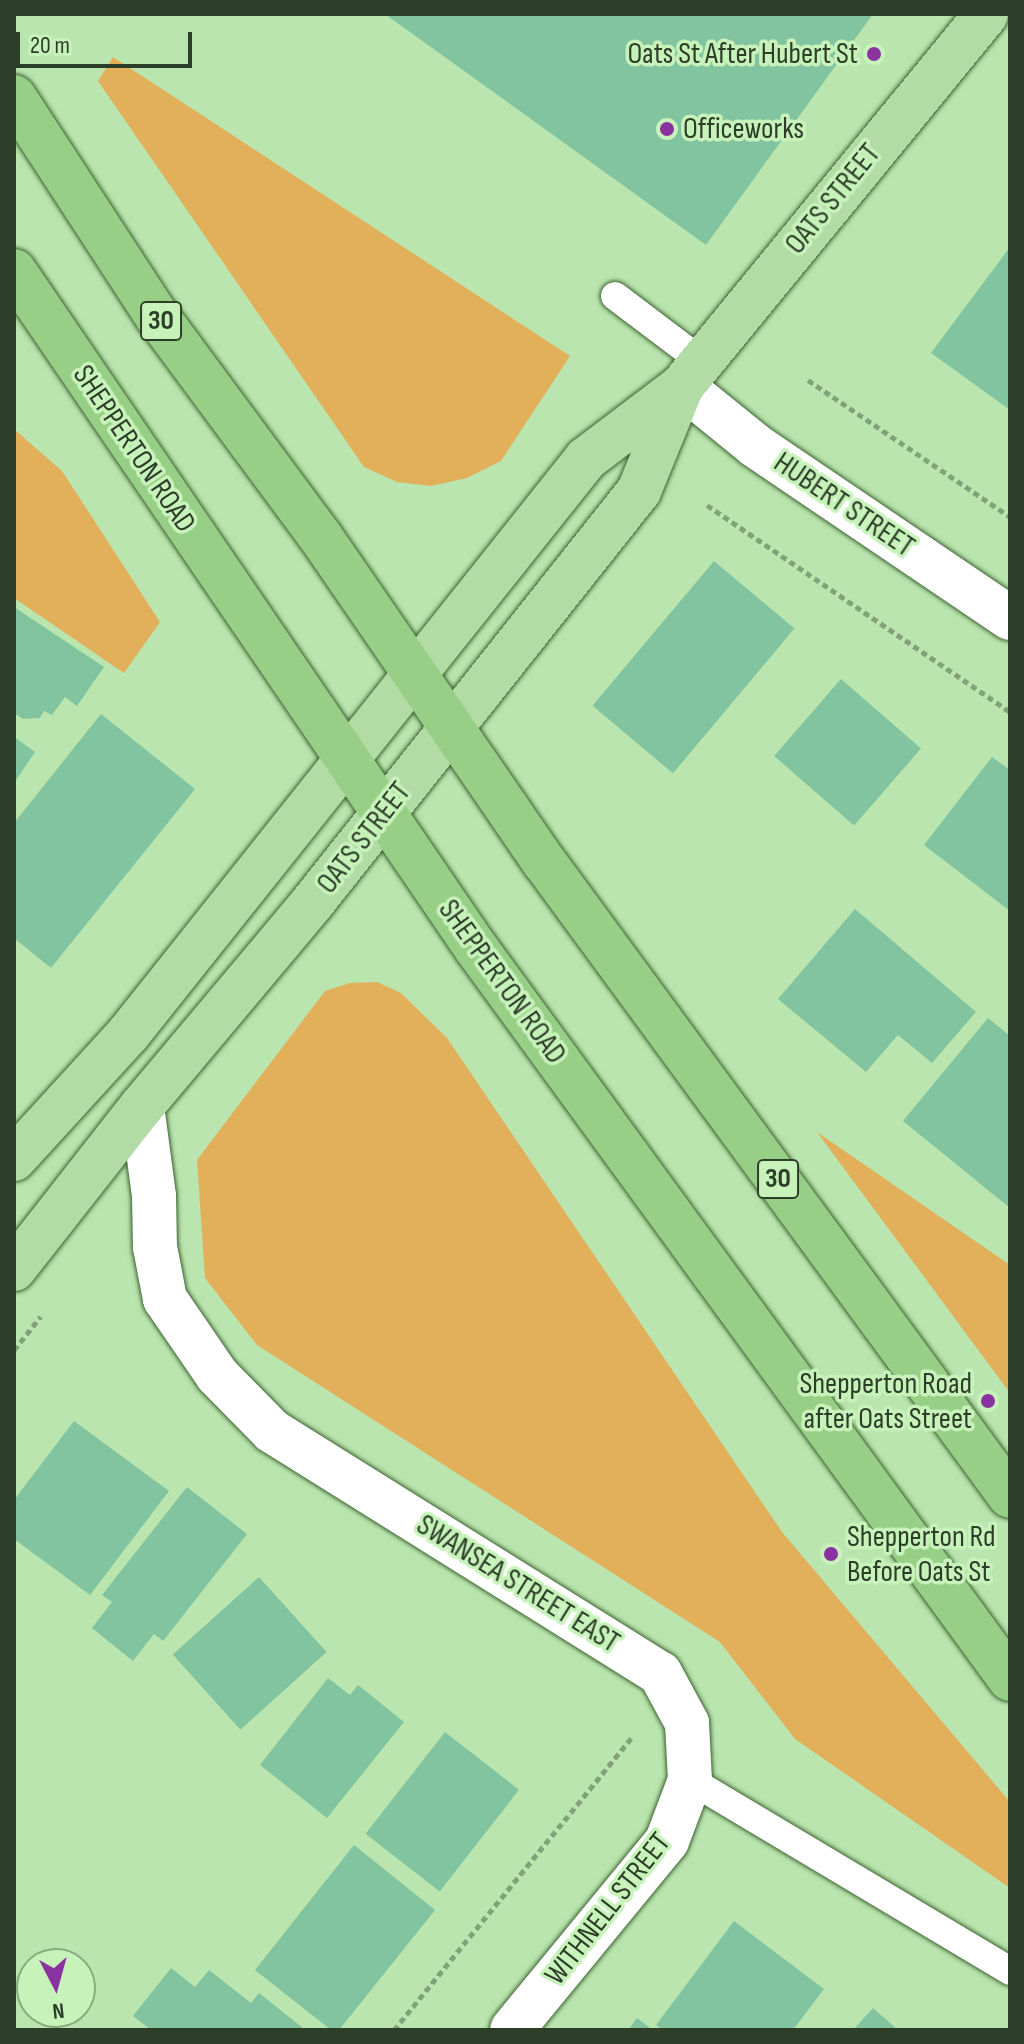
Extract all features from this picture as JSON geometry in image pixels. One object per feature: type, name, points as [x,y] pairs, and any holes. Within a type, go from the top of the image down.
[{"type":"highway","name":"30","points":[[14,97],[157,316],[320,536],[545,863],[1010,1496]]},
{"type":"highway","name":"SHEPPERTON ROAD","points":[[14,271],[476,948],[1010,1679]]},
{"type":"main road","name":"OATS STREET","points":[[14,1159],[129,1033],[586,459],[692,374],[986,14]]},
{"type":"main road","name":"OATS STREET","points":[[14,1269],[142,1106],[384,813],[639,491],[692,374]]},
{"type":"street","name":"HUBERT STREET","points":[[692,374],[756,446],[1010,618]]},
{"type":"street","name":"SWANSEA STREET EAST","points":[[142,1106],[154,1196],[155,1247],[165,1299],[217,1375],[272,1431],[660,1673],[687,1723],[690,1780]]},
{"type":"street","name":"WITHNELL STREET","points":[[512,2030],[667,1841],[690,1780]]},
{"type":"lane","points":[[615,296],[692,374]]},
{"type":"lane","points":[[690,1780],[1010,1971]]},
{"type":"path","points":[[808,380],[1010,517]]},
{"type":"path","points":[[707,505],[1010,712]]},
{"type":"path","points":[[394,2030],[670,1691]]},
{"type":"shaded area","points":[[113,57],[570,356],[501,461],[467,478],[431,486],[397,482],[364,467],[98,81]]},
{"type":"shaded area","points":[[14,429],[62,471],[160,622],[124,673],[14,598]]},
{"type":"shaded area","points":[[377,982],[401,993],[447,1038],[782,1532],[1010,1802],[1010,1888],[795,1739],[720,1642],[257,1345],[205,1278],[197,1160],[325,991],[350,983]]},
{"type":"shaded area","points":[[817,1132],[1010,1265],[1010,1393]]},
{"type":"building","name":"Officeworks","points":[[385,14],[873,14],[706,245]]},
{"type":"building","points":[[1010,247],[1010,410],[931,353]]},
{"type":"building","points":[[714,561],[794,628],[673,773],[593,706]]},
{"type":"building","points":[[14,607],[104,667],[77,706],[65,697],[52,715],[44,711],[40,718],[23,719],[14,713]]},
{"type":"building","points":[[841,679],[921,749],[854,826],[774,756]]},
{"type":"building","points":[[101,714],[195,789],[51,968],[14,938],[14,823]]},
{"type":"building","points":[[14,737],[35,752],[14,783]]},
{"type":"building","points":[[992,757],[1010,770],[1010,911],[924,845]]},
{"type":"building","points":[[855,909],[976,1012],[932,1063],[898,1035],[866,1072],[778,999]]},
{"type":"building","points":[[988,1018],[1010,1036],[1010,1208],[903,1121]]},
{"type":"building","points":[[74,1421],[169,1491],[90,1595],[14,1539],[14,1500]]},
{"type":"building","points":[[187,1487],[247,1534],[163,1641],[154,1634],[133,1661],[92,1628],[112,1602],[102,1595]]},
{"type":"building","points":[[259,1577],[327,1652],[240,1730],[173,1655]]},
{"type":"building","points":[[328,1678],[350,1695],[358,1685],[404,1722],[327,1818],[260,1765]]},
{"type":"building","points":[[445,1732],[519,1790],[440,1892],[366,1834]]},
{"type":"building","points":[[354,1845],[435,1910],[339,2030],[331,2030],[255,1970]]},
{"type":"building","points":[[734,1921],[824,1989],[793,2030],[663,2030],[656,2025]]},
{"type":"building","points":[[171,1968],[195,1987],[209,1970],[251,2003],[259,1993],[303,2028],[151,2030],[133,2016]]},
{"type":"building","points":[[873,2008],[898,2030],[853,2030]]},
{"type":"building","points":[[637,2018],[653,2030],[628,2030]]},
{"type":"place","name":"Oats St After Hubert St","points":[[874,54]]},
{"type":"place","name":"Officeworks","points":[[667,129]]},
{"type":"place","name":"Shepperton Road after Oats Street","points":[[988,1401]]},
{"type":"place","name":"Shepperton Rd Before Oats St","points":[[831,1554]]}]
